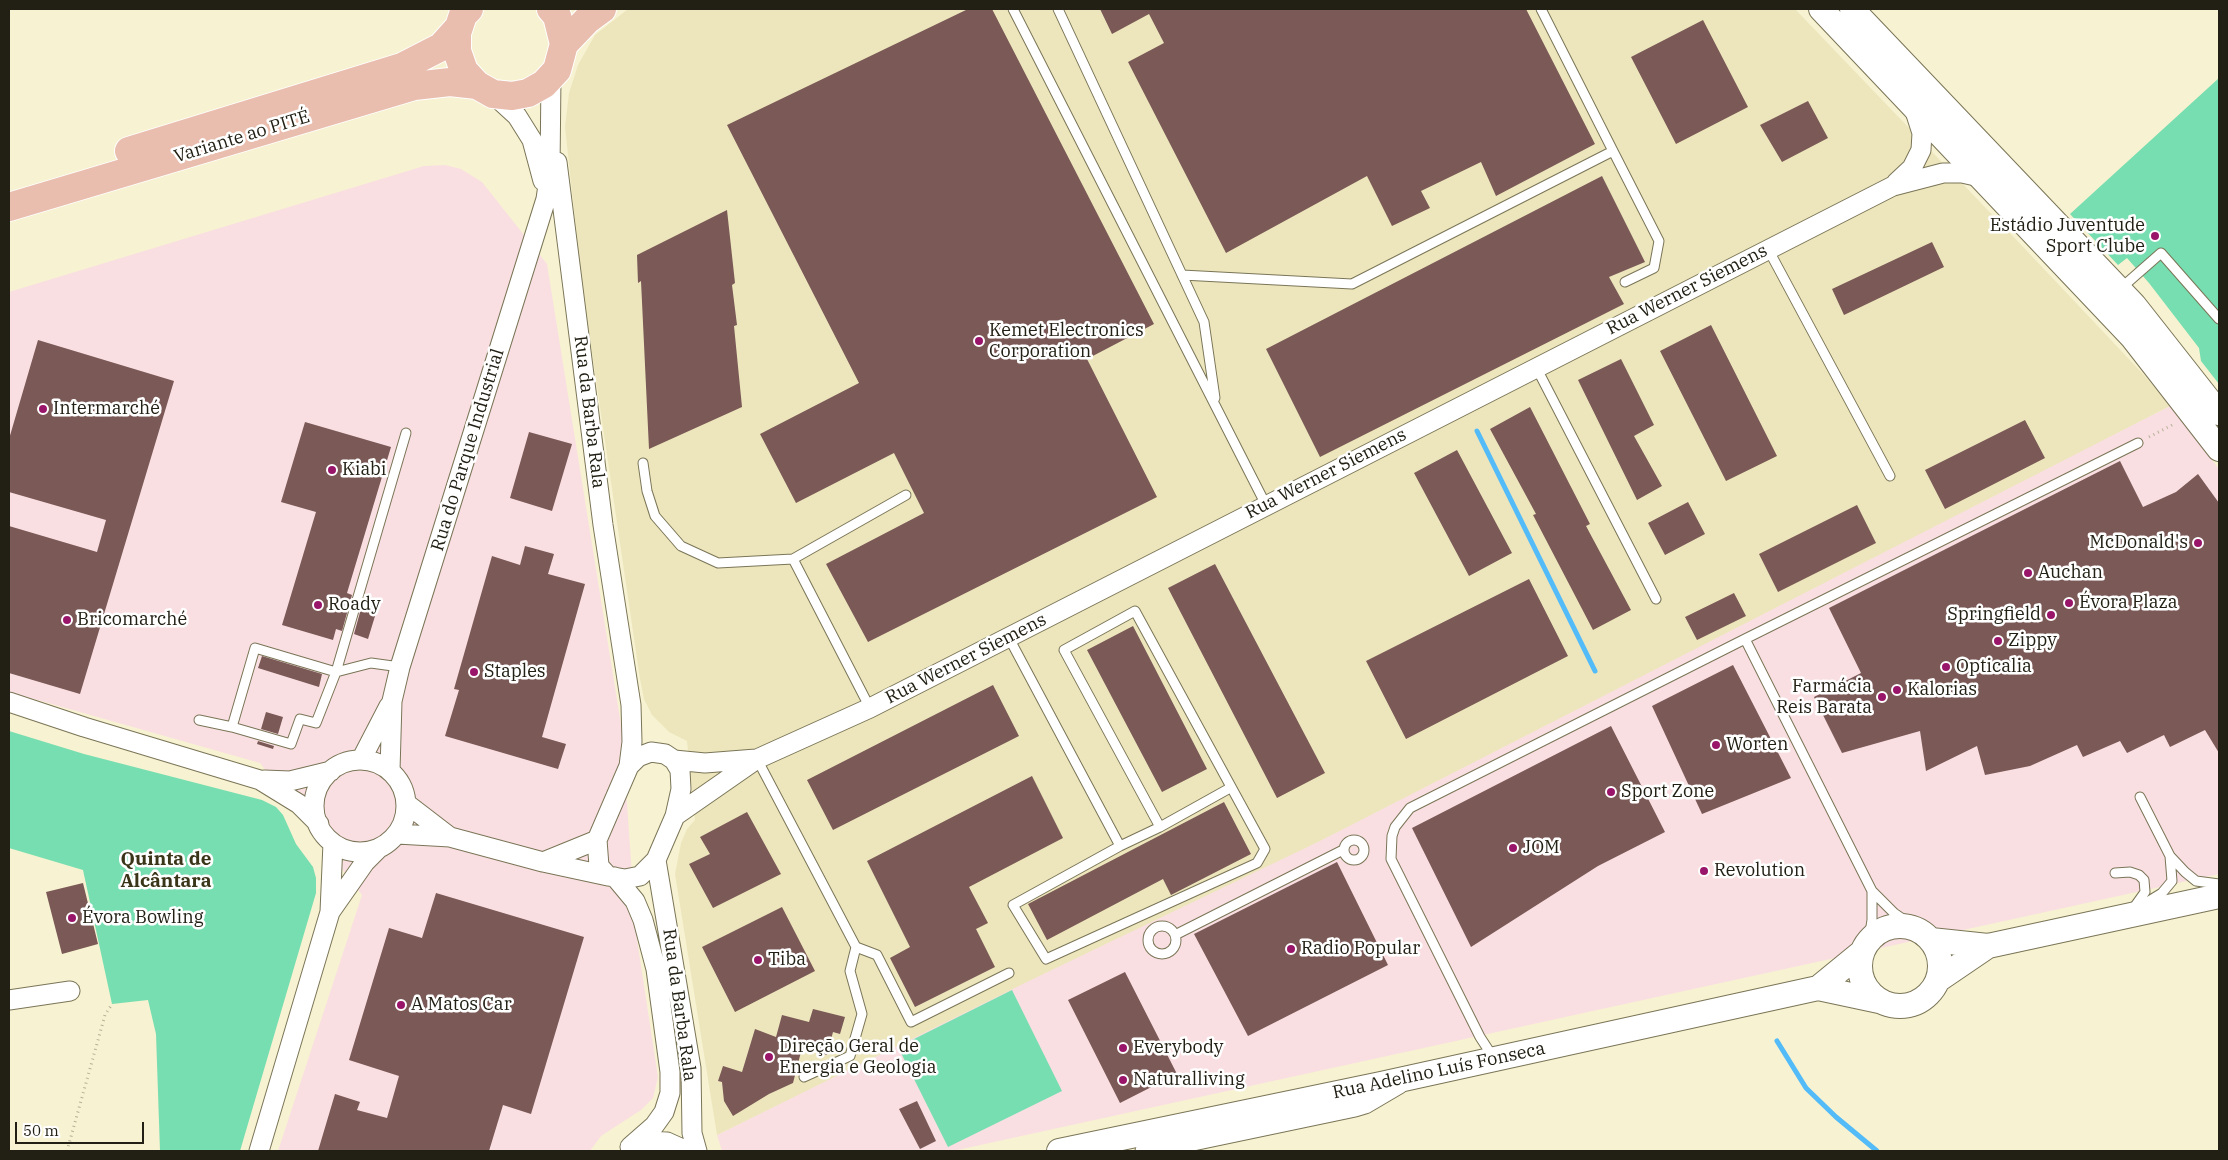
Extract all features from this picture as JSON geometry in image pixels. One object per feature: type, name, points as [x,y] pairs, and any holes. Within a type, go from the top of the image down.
[{"type":"main road","points":[[551,9],[557,16],[564,33],[564,44],[556,70],[552,76]]},
{"type":"main road","points":[[564,44],[587,20],[602,9]]},
{"type":"main road","points":[[464,18],[457,51],[464,71],[485,89]]},
{"type":"main road","name":"Variante ao PITÉ","points":[[9,188],[402,67],[441,47],[464,18]]},
{"type":"main road","name":"Variante ao PITÉ","points":[[9,206],[414,86],[450,82],[512,96],[528,93],[544,84],[552,76]]},
{"type":"street","points":[[1821,9],[2132,337],[2219,448]]},
{"type":"street","points":[[1852,9],[2120,289],[2219,414]]},
{"type":"street","name":"Rua da Barba Rala","points":[[546,199],[550,171],[552,76]]},
{"type":"street","points":[[485,89],[517,116],[532,140],[546,199]]},
{"type":"street","points":[[1893,186],[1912,168],[1921,150],[1922,133],[1914,108]]},
{"type":"street","name":"Rua da Barba Rala","points":[[551,118],[604,525],[631,704],[632,742],[629,766],[597,840],[599,866],[635,901],[643,920],[656,969],[670,1072],[670,1093],[664,1112],[654,1126],[627,1149]]},
{"type":"street","points":[[1893,186],[1943,173],[1962,173],[1980,177]]},
{"type":"street","name":"Rua Werner Siemens","points":[[675,816],[757,759],[870,708],[1009,638],[1768,248],[1893,186]]},
{"type":"street","name":"Rua do Parque Industrial","points":[[390,771],[392,701],[400,667],[546,199]]},
{"type":"street","name":"Rua do Parque Industrial","points":[[361,760],[392,701]]},
{"type":"street","points":[[9,702],[260,780],[299,804],[319,824]]},
{"type":"street","name":"Rua da Barba Rala","points":[[631,704],[651,752]]},
{"type":"street","points":[[629,766],[638,757],[651,752]]},
{"type":"street","name":"Rua Werner Siemens","points":[[651,752],[665,754],[674,760],[706,763],[757,759]]},
{"type":"street","points":[[330,912],[364,862],[397,834],[404,820],[406,804],[399,780],[390,771],[376,762],[361,760],[345,762],[331,771],[320,784],[315,799],[316,816],[319,824],[322,831],[333,843],[348,850],[363,852],[379,848]]},
{"type":"street","points":[[397,834],[450,837],[543,862],[612,877],[625,879],[640,876],[656,860],[675,816],[681,789],[680,770],[674,760]]},
{"type":"street","points":[[260,780],[290,781],[331,771]]},
{"type":"street","points":[[406,804],[450,837]]},
{"type":"street","points":[[543,862],[597,840]]},
{"type":"street","points":[[259,1151],[330,912],[333,843]]},
{"type":"street","name":"Rua da Barba Rala","points":[[656,860],[691,1068],[692,1133],[696,1151]]},
{"type":"street","points":[[1988,946],[1925,935],[1905,925],[1894,926],[1883,929],[1865,945],[1859,972],[1864,985],[1879,1001],[1892,1005],[1916,1003],[1928,995],[1938,980],[1988,946],[2219,896]]},
{"type":"street","points":[[1925,935],[1940,958],[1938,980]]},
{"type":"street","name":"Rua Adelino Luís Fonseca","points":[[1818,988],[1865,945]]},
{"type":"street","name":"Rua Adelino Luís Fonseca","points":[[1059,1151],[1417,1077],[1818,988],[1879,1001]]},
{"type":"street","points":[[9,1000],[70,991]]},
{"type":"street","points":[[1145,1151],[1360,1105],[1417,1077]]},
{"type":"street","points":[[627,1149],[647,1141],[667,1142],[687,1151]]},
{"type":"lane","points":[[1013,9],[1266,505]]},
{"type":"lane","points":[[1058,9],[1204,322],[1216,406]]},
{"type":"lane","points":[[1541,9],[1659,240],[1654,268],[1625,282]]},
{"type":"lane","points":[[1182,275],[1352,284],[1613,151]]},
{"type":"lane","points":[[1768,248],[1890,476]]},
{"type":"lane","points":[[2120,289],[2161,253],[2219,319]]},
{"type":"lane","points":[[1536,367],[1656,599]]},
{"type":"lane","points":[[199,720],[232,727],[291,744],[300,719],[316,723],[336,672],[406,433]]},
{"type":"lane","points":[[1494,1059],[1480,1037],[1391,859],[1392,836],[1395,827],[1410,808],[2138,443]]},
{"type":"lane","points":[[643,463],[647,491],[655,516],[681,546],[718,563],[793,559],[906,495]]},
{"type":"lane","points":[[793,559],[870,708]]},
{"type":"lane","points":[[1160,827],[1064,650],[1135,611],[1265,849],[1257,863],[1046,959],[1013,905],[1120,846],[1160,827],[1230,788]]},
{"type":"lane","points":[[1009,638],[1120,846]]},
{"type":"lane","points":[[1745,639],[1872,891],[1894,912],[1925,935]]},
{"type":"lane","points":[[232,727],[255,648],[336,672],[370,663],[400,667]]},
{"type":"lane","points":[[757,759],[856,947],[877,955],[911,1022],[1008,973]]},
{"type":"lane","points":[[2140,797],[2170,856],[2190,877],[2205,883],[2219,884]]},
{"type":"lane","points":[[1175,935],[1343,850]]},
{"type":"lane","points":[[2126,915],[2168,887],[2172,881],[2170,856]]},
{"type":"lane","points":[[2115,873],[2139,875],[2145,885],[2142,898],[2126,915]]},
{"type":"lane","points":[[1865,945],[1872,920],[1872,891]]},
{"type":"lane","points":[[804,1077],[850,1056],[862,1014],[850,971],[856,947]]},
{"type":"path","points":[[2138,443],[2192,414]]},
{"type":"path","points":[[67,1151],[105,1015],[112,1004]]},
{"type":"shaded area","points":[[628,9],[1795,9],[2027,251],[2143,374],[2170,406],[1320,841],[1029,981],[717,1135],[675,874],[681,843],[687,829],[695,820],[687,741],[669,732],[652,715],[644,699],[640,679],[582,285],[565,127],[569,93],[578,65],[595,35]]},
{"type":"shaded area","points":[[445,165],[461,169],[482,182],[547,264],[622,731],[636,933],[658,1077],[653,1098],[641,1110],[601,1136],[590,1151],[278,1151],[362,895],[260,763],[9,692],[9,292],[424,166]]},
{"type":"shaded area","points":[[2170,406],[2219,469],[2219,874],[953,1151],[722,1151],[717,1135]]},
{"type":"green space","name":"Estádio Juventude Sport Clube","points":[[2219,78],[2219,384],[2201,361],[2199,348],[2149,283],[2127,258],[2118,265],[2070,214]]},
{"type":"green space","points":[[9,731],[84,754],[262,800],[276,807],[283,815],[296,844],[313,867],[316,878],[316,893],[240,1151],[160,1151],[156,1034],[148,1000],[112,1004],[83,870],[9,848]]},
{"type":"green space","points":[[1012,990],[1062,1091],[948,1147],[898,1047]]},
{"type":"building","name":"Kemet Electronics Corporation","points":[[968,9],[992,9],[1154,324],[1087,359],[1157,497],[868,642],[826,564],[924,513],[894,453],[796,503],[760,434],[859,383],[727,125]]},
{"type":"building","points":[[1100,9],[1526,9],[1595,144],[1496,196],[1481,162],[1421,191],[1430,208],[1392,226],[1367,176],[1226,253],[1128,62],[1164,43],[1149,14],[1112,34]]},
{"type":"building","points":[[1703,20],[1748,107],[1676,144],[1631,57]]},
{"type":"building","points":[[1808,101],[1828,138],[1782,162],[1760,125]]},
{"type":"building","points":[[1602,176],[1645,262],[1609,277],[1624,304],[1320,457],[1266,349]]},
{"type":"building","points":[[727,210],[735,283],[732,285],[737,325],[734,326],[742,407],[649,449],[641,281],[638,283],[637,255]]},
{"type":"building","points":[[1932,242],[1944,267],[1844,315],[1832,289]]},
{"type":"building","points":[[1711,325],[1777,456],[1726,481],[1660,351]]},
{"type":"building","points":[[38,340],[174,381],[80,694],[9,673],[9,526],[97,552],[106,520],[9,492],[9,439]]},
{"type":"building","points":[[1621,359],[1654,425],[1634,436],[1662,486],[1637,500],[1578,380]]},
{"type":"building","points":[[1530,407],[1590,524],[1586,526],[1631,610],[1593,630],[1533,515],[1536,514],[1490,429]]},
{"type":"building","points":[[2025,420],[2045,458],[1945,509],[1925,470]]},
{"type":"building","points":[[305,422],[391,447],[347,593],[352,595],[342,631],[336,629],[333,640],[282,625],[316,512],[281,502]]},
{"type":"building","points":[[529,432],[572,444],[552,511],[510,498]]},
{"type":"building","points":[[1457,450],[1512,553],[1469,576],[1414,473]]},
{"type":"building","name":"Évora Plaza","points":[[2120,461],[2143,507],[2176,492],[2198,474],[2219,503],[2219,753],[2205,730],[2170,747],[2164,735],[2127,753],[2120,741],[2083,757],[2077,745],[2030,766],[1985,775],[1977,746],[1926,771],[1920,731],[1842,753],[1814,697],[1861,673],[1829,608]]},
{"type":"building","points":[[1688,502],[1705,534],[1665,555],[1648,523]]},
{"type":"building","points":[[1857,505],[1876,543],[1778,592],[1759,554]]},
{"type":"building","points":[[525,546],[554,554],[548,574],[585,584],[542,737],[566,744],[558,769],[445,736],[459,690],[454,689],[492,556],[520,565]]},
{"type":"building","points":[[1215,564],[1325,773],[1277,798],[1168,588]]},
{"type":"building","points":[[1529,579],[1568,656],[1406,739],[1366,661]]},
{"type":"building","points":[[1734,593],[1746,616],[1697,640],[1685,617]]},
{"type":"building","points":[[364,598],[379,603],[368,639],[354,634]]},
{"type":"building","points":[[1133,626],[1207,769],[1162,792],[1087,650]]},
{"type":"building","points":[[262,656],[322,674],[319,687],[258,668]]},
{"type":"building","points":[[1733,665],[1791,778],[1702,814],[1652,706]]},
{"type":"building","points":[[993,685],[1019,736],[833,830],[807,780]]},
{"type":"building","points":[[266,712],[283,717],[278,734],[261,729]]},
{"type":"building","points":[[1611,726],[1665,832],[1598,866],[1471,947],[1412,828]]},
{"type":"building","points":[[258,741],[274,746],[273,749],[257,744]]},
{"type":"building","points":[[1032,776],[1063,838],[969,887],[988,923],[976,929],[995,967],[915,1007],[890,958],[910,947],[867,861]]},
{"type":"building","points":[[1224,802],[1251,854],[1171,895],[1163,879],[1047,940],[1028,904]]},
{"type":"building","points":[[747,812],[781,874],[713,908],[689,864],[710,854],[700,837]]},
{"type":"building","name":"Radio Popular","points":[[1337,862],[1388,965],[1248,1036],[1194,934]]},
{"type":"building","name":"Évora Bowling","points":[[83,883],[98,944],[62,954],[46,892]]},
{"type":"building","points":[[436,893],[584,937],[531,1114],[503,1105],[489,1151],[318,1151],[335,1094],[360,1102],[357,1110],[387,1118],[399,1076],[349,1060],[389,928],[422,938]]},
{"type":"building","points":[[782,907],[815,971],[735,1012],[702,947]]},
{"type":"building","points":[[1125,972],[1177,1074],[1120,1103],[1068,1000]]},
{"type":"building","points":[[813,1009],[845,1017],[840,1034],[833,1032],[827,1055],[802,1048],[793,1083],[769,1094],[733,1116],[724,1101],[722,1082],[718,1081],[723,1066],[742,1072],[755,1029],[776,1037],[782,1015],[809,1022]]},
{"type":"building","points":[[917,1101],[936,1141],[920,1149],[899,1109]]},
{"type":"waterway","points":[[1477,431],[1595,671]]},
{"type":"waterway","points":[[1777,1041],[1806,1088],[1836,1117],[1877,1151]]},
{"type":"place","name":"Estádio Juventude Sport Clube","points":[[2155,236]]},
{"type":"place","name":"Kemet Electronics Corporation","points":[[979,341]]},
{"type":"place","name":"Intermarché","points":[[43,409]]},
{"type":"place","name":"Kiabi","points":[[332,470]]},
{"type":"place","name":"McDonald's","points":[[2198,543]]},
{"type":"place","name":"Auchan","points":[[2028,573]]},
{"type":"place","name":"Évora Plaza","points":[[2069,603]]},
{"type":"place","name":"Roady","points":[[318,605]]},
{"type":"place","name":"Springfield","points":[[2051,615]]},
{"type":"place","name":"Bricomarché","points":[[67,620]]},
{"type":"place","name":"Zippy","points":[[1998,641]]},
{"type":"place","name":"Opticalia","points":[[1946,667]]},
{"type":"place","name":"Staples","points":[[474,672]]},
{"type":"place","name":"Kalorias","points":[[1897,690]]},
{"type":"place","name":"Farmácia Reis Barata","points":[[1882,697]]},
{"type":"place","name":"Worten","points":[[1716,745]]},
{"type":"place","name":"Sport Zone","points":[[1611,792]]},
{"type":"place","name":"JOM","points":[[1513,848]]},
{"type":"place","name":"Revolution","points":[[1704,871]]},
{"type":"place","name":"Évora Bowling","points":[[72,918]]},
{"type":"place","name":"Radio Popular","points":[[1291,949]]},
{"type":"place","name":"Tiba","points":[[758,960]]},
{"type":"place","name":"A Matos Car","points":[[401,1005]]},
{"type":"place","name":"Everybody","points":[[1123,1048]]},
{"type":"place","name":"Direção Geral de Energia e Geologia","points":[[769,1057]]},
{"type":"place","name":"Naturalliving","points":[[1123,1080]]},
{"type":"district","name":"Quinta de Alcântara","points":[[166,871]]}]
